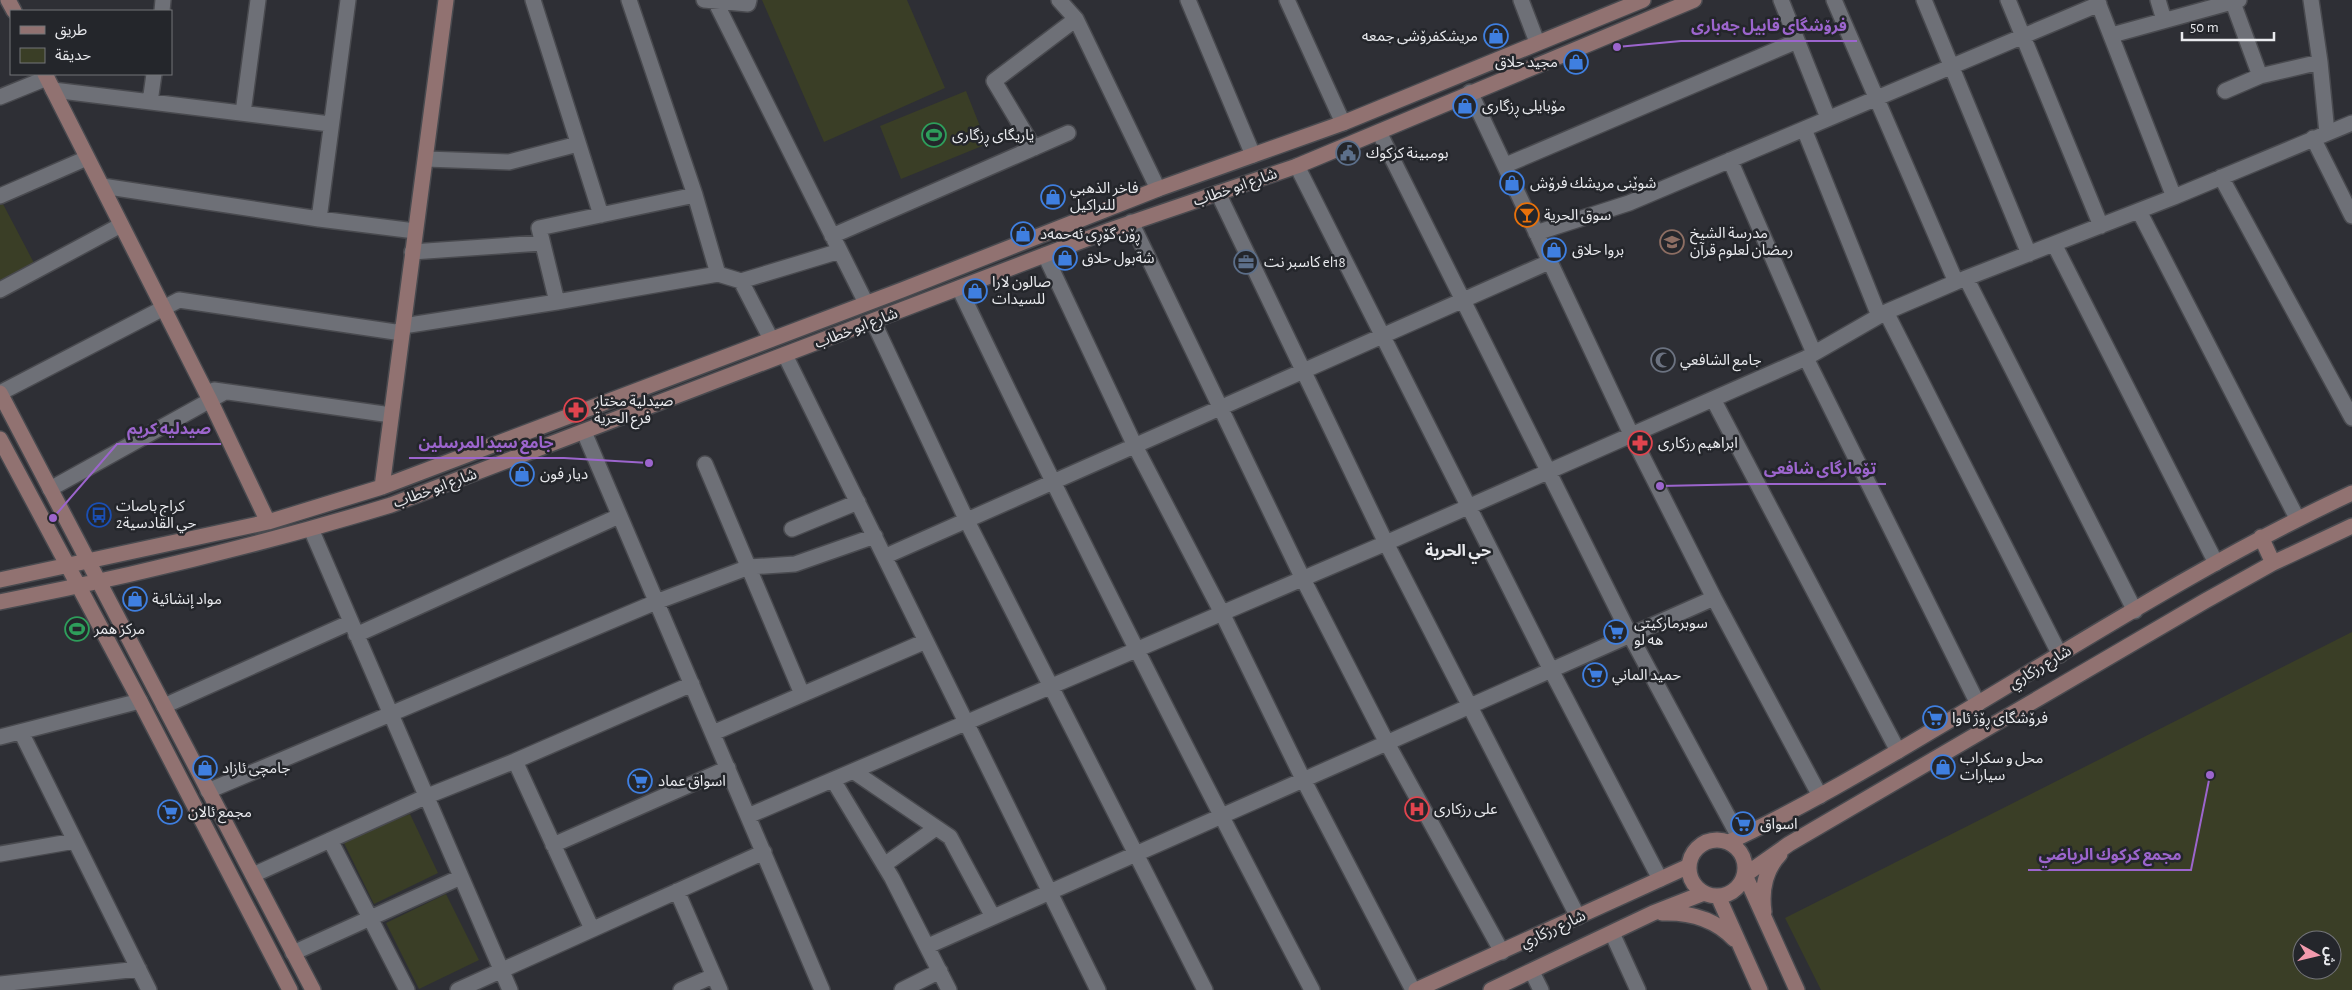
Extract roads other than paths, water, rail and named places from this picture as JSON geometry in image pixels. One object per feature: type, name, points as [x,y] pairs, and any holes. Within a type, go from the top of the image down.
[{"type":"street","points":[[243,113],[258,0]]},
{"type":"street","points":[[319,219],[330,124],[348,0]]},
{"type":"street","points":[[382,487],[446,0]]},
{"type":"street","points":[[533,0],[600,215]]},
{"type":"street","points":[[710,1],[748,4],[748,0]]},
{"type":"street","points":[[1059,0],[1076,19],[1158,189]]},
{"type":"street","points":[[1188,0],[1253,155]]},
{"type":"street","points":[[1287,0],[1343,123]]},
{"type":"street","points":[[1521,0],[1537,42]]},
{"type":"street","name":"شارع ابو خطاب","points":[[0,602],[100,582],[310,529],[391,505],[1131,222],[1297,166],[1400,124],[1470,92],[1694,0]]},
{"type":"street","points":[[1781,0],[1828,118]]},
{"type":"street","points":[[1834,0],[1875,99],[1961,280],[2135,611]]},
{"type":"street","points":[[1924,0],[2029,254]]},
{"type":"street","points":[[2008,0],[2101,226]]},
{"type":"street","points":[[2158,0],[2164,20]]},
{"type":"street","points":[[2311,0],[2320,62],[2320,136],[2352,216]]},
{"type":"street","points":[[710,1],[866,304]]},
{"type":"street","name":"شارع ابو خطاب","points":[[0,580],[268,522],[382,487],[866,304],[1158,189],[1343,123],[1537,42],[1642,1]]},
{"type":"street","points":[[2112,36],[2235,1],[2260,76]]},
{"type":"street","points":[[1536,233],[1628,203],[2023,36],[2098,2],[2174,197]]},
{"type":"street","points":[[632,3],[695,195],[718,274]]},
{"type":"street","points":[[1034,148],[994,81],[1076,19]]},
{"type":"street","points":[[1506,165],[1797,41]]},
{"type":"street","points":[[2225,91],[2260,76],[2320,62]]},
{"type":"street","points":[[150,102],[154,75]]},
{"type":"street","points":[[0,97],[49,81],[150,102],[330,124]]},
{"type":"street","points":[[49,81],[207,394],[268,522]]},
{"type":"street","points":[[1470,92],[1631,434],[1714,598],[1820,796]]},
{"type":"street","points":[[1392,104],[1400,124]]},
{"type":"street","points":[[748,816],[1303,579],[1713,399],[1810,356],[1882,314],[1961,280],[2174,197],[2352,123]]},
{"type":"street","points":[[1804,129],[1882,314],[2060,655]]},
{"type":"street","points":[[1379,132],[1630,635],[1743,855],[1745,875],[1797,990]]},
{"type":"street","points":[[832,236],[1068,133]]},
{"type":"street","points":[[426,159],[510,162],[578,144]]},
{"type":"street","points":[[0,196],[88,158]]},
{"type":"street","points":[[1730,160],[1810,356],[1978,704]]},
{"type":"street","points":[[1297,166],[1551,670],[1660,879]]},
{"type":"street","points":[[2221,177],[2352,418]]},
{"type":"street","points":[[102,186],[319,219],[415,231]]},
{"type":"street","points":[[1218,193],[1305,370],[1386,543],[1471,705],[1578,917]]},
{"type":"street","points":[[557,302],[539,228],[695,195]]},
{"type":"street","points":[[2139,211],[2298,518]]},
{"type":"street","points":[[1131,222],[1303,579],[1386,743],[1502,952]]},
{"type":"street","points":[[0,290],[121,225]]},
{"type":"street","points":[[412,252],[542,243]]},
{"type":"street","points":[[2054,244],[2216,563]]},
{"type":"street","points":[[312,990],[0,393],[179,300],[402,329],[718,274],[741,281],[840,251]]},
{"type":"street","points":[[1045,255],[1135,446],[1222,613],[1304,779],[1415,990]]},
{"type":"street","points":[[886,556],[1549,262]]},
{"type":"street","points":[[741,281],[771,339]]},
{"type":"street","points":[[959,288],[1052,483],[1138,649],[1220,816],[1312,990]]},
{"type":"street","points":[[902,290],[910,307]]},
{"type":"street","points":[[873,321],[967,520],[1205,990]]},
{"type":"street","points":[[785,354],[1098,990]]},
{"type":"street","points":[[50,489],[207,394],[225,392],[391,415]]},
{"type":"street","points":[[1713,399],[1898,751]]},
{"type":"street","points":[[584,432],[822,990]]},
{"type":"street","points":[[0,439],[65,565],[140,701],[290,990]]},
{"type":"street","points":[[705,464],[802,694]]},
{"type":"street","name":"شارع رزكاري","points":[[1734,839],[1820,796],[2261,537],[2352,493]]},
{"type":"street","points":[[792,529],[858,502]]},
{"type":"street","points":[[164,706],[619,516]]},
{"type":"street","name":"شارع رزكاري","points":[[1745,875],[1789,844],[2273,563],[2352,526]]},
{"type":"street","points":[[310,529],[510,990]]},
{"type":"street","points":[[208,790],[656,602],[749,566],[795,564],[875,536]]},
{"type":"street","points":[[2261,537],[2273,563]]},
{"type":"street","points":[[928,946],[1714,598]]},
{"type":"street","points":[[713,733],[926,641]]},
{"type":"street","points":[[253,875],[425,797],[515,761],[692,684]]},
{"type":"street","points":[[0,737],[140,701]]},
{"type":"street","points":[[21,732],[149,990]]},
{"type":"street","points":[[515,761],[592,929]]},
{"type":"street","points":[[554,845],[728,768]]},
{"type":"street","points":[[853,771],[950,837],[993,917]]},
{"type":"street","points":[[833,780],[884,865],[928,946],[949,990]]},
{"type":"street","points":[[884,865],[936,828]]},
{"type":"street","points":[[1734,839],[1713,840],[1703,843],[1692,855],[1689,866],[1692,882],[1711,894],[1740,945],[1760,990]]},
{"type":"street","points":[[330,840],[407,990]]},
{"type":"street","points":[[0,854],[75,841]]},
{"type":"street","points":[[1770,932],[1763,903],[1764,884],[1770,868],[1789,844]]},
{"type":"street","points":[[458,990],[764,852]]},
{"type":"street","name":"شارع رزكاري","points":[[1415,990],[1689,866]]},
{"type":"street","points":[[1711,894],[1735,890],[1745,875]]},
{"type":"street","points":[[293,952],[461,877]]},
{"type":"street","points":[[677,891],[720,990]]},
{"type":"street","name":"شارع رزكاري","points":[[1491,990],[1653,913],[1711,894]]},
{"type":"street","points":[[1653,913],[1682,913],[1704,919],[1720,926],[1740,945]]},
{"type":"street","points":[[1612,933],[1638,990]]},
{"type":"street","points":[[0,984],[139,969]]},
{"type":"street","points":[[902,990],[940,972]]},
{"type":"street","points":[[1532,972],[1541,990]]},
{"type":"street","points":[[680,990],[714,976]]},
{"type":"place","name":"مریشکفرۆشی جمعە","points":[[1496,36]]},
{"type":"place","name":"فرۆشگای قابیل جەباری","points":[[1617,47]]},
{"type":"place","name":"مجيد حلاق","points":[[1576,62]]},
{"type":"place","name":"مۆبایلی ڕزگاری","points":[[1465,106]]},
{"type":"place","name":"یاریگای ڕزگاری","points":[[934,135]]},
{"type":"place","name":"بومبينة كركوك","points":[[1348,153]]},
{"type":"place","name":"شوێنى مريشك فرۆش","points":[[1512,183]]},
{"type":"place","name":"فاخر الذهبي للنراكيل","points":[[1053,197]]},
{"type":"place","name":"سوق الحرية","points":[[1527,215]]},
{"type":"place","name":"ڕۆن گۆڕی ئەحمەد","points":[[1023,234]]},
{"type":"place","name":"مدرسة الشيخ رمضان لعلوم قرآن","points":[[1672,242]]},
{"type":"place","name":"بروا حلاق","points":[[1554,250]]},
{"type":"place","name":"شةبول حلاق","points":[[1065,258]]},
{"type":"place","name":"كاسبر نت el18","points":[[1246,262]]},
{"type":"place","name":"صالون لارا للسيدات","points":[[975,291]]},
{"type":"place","name":"جامع الشافعي","points":[[1663,360]]},
{"type":"place","name":"صيدلية مختار فرع الحرية","points":[[576,410]]},
{"type":"place","name":"ابراهيم رزكارى","points":[[1640,443]]},
{"type":"place","name":"جامع سيد المرسلين","points":[[649,463]]},
{"type":"place","name":"ديار فون","points":[[522,474]]},
{"type":"place","name":"تۆمارگاى شافعى","points":[[1660,486]]},
{"type":"place","name":"كراج باصات حي القادسية2","points":[[99,515]]},
{"type":"place","name":"صيدليه كريم","points":[[53,518]]},
{"type":"place","name":"مواد إنشائية","points":[[135,599]]},
{"type":"place","name":"مركز همر","points":[[77,629]]},
{"type":"place","name":"سوبرماركيتى هه لو","points":[[1616,632]]},
{"type":"place","name":"حميد الماني","points":[[1595,675]]},
{"type":"place","name":"فرۆشگای ڕۆژ ئاوا","points":[[1935,718]]},
{"type":"place","name":"محل و سكراب سيارات","points":[[1943,767]]},
{"type":"place","name":"جامچی ئازاد","points":[[205,768]]},
{"type":"place","name":"مجمع كركوك الرياضي","points":[[2210,775]]},
{"type":"place","name":"اسواق عماد","points":[[640,781]]},
{"type":"place","name":"على رزكارى","points":[[1417,809]]},
{"type":"place","name":"مجمع ئالان","points":[[170,812]]},
{"type":"place","name":"اسواق","points":[[1743,824]]},
{"type":"district","name":"حي الحرية","points":[[1458,550]]}]
